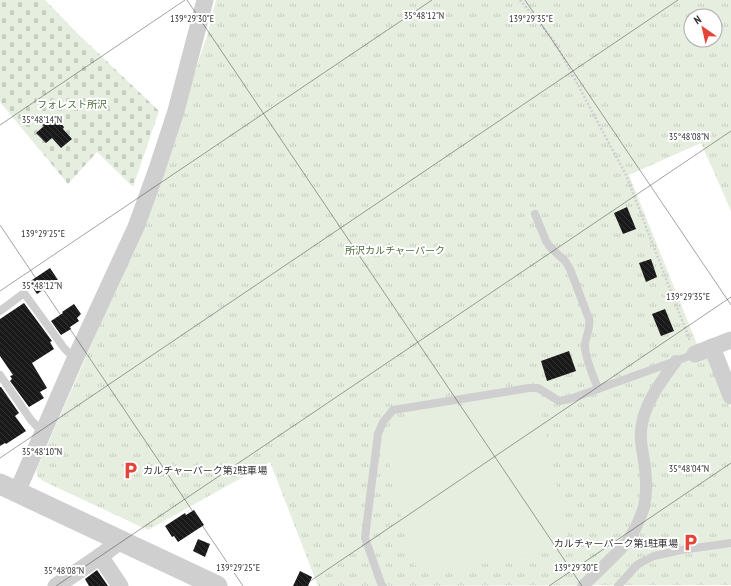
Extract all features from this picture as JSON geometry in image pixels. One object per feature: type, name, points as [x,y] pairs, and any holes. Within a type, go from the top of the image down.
[{"type":"street","points":[[205,0],[176,111],[136,227],[75,359],[43,433],[8,488],[217,586]]},
{"type":"street","points":[[695,354],[731,340]]},
{"type":"street","points":[[712,347],[731,396]]},
{"type":"street","points":[[583,586],[627,542],[634,532],[644,506],[646,487],[646,474],[641,442],[641,431],[644,417],[650,399],[676,361]]},
{"type":"street","points":[[56,586],[120,541]]},
{"type":"street","points":[[100,556],[120,586]]},
{"type":"lane","points":[[535,214],[546,241],[550,247],[565,261],[570,269],[589,319],[590,325],[585,342],[585,349],[586,356],[598,389]]},
{"type":"lane","points":[[0,312],[24,293],[64,348],[75,359]]},
{"type":"lane","points":[[382,586],[365,538],[378,434],[383,422],[393,410],[530,388],[538,388],[559,401],[570,399],[695,354]]},
{"type":"lane","points":[[0,375],[31,420],[43,433]]},
{"type":"lane","points":[[618,586],[637,565],[654,556],[681,550],[731,543]]},
{"type":"path","points":[[520,0],[555,42],[626,175],[695,354]]},
{"type":"green space","name":"フォレスト所沢","points":[[0,0],[45,0],[77,33],[159,111],[133,187],[97,152],[68,184],[0,102]]},
{"type":"green space","name":"所沢カルチャーパーク","points":[[216,0],[731,0],[731,211],[701,143],[629,175],[697,344],[710,354],[731,408],[731,585],[318,586],[270,462],[148,530],[43,481],[38,477],[36,471],[139,236],[208,33]]},
{"type":"green space","points":[[525,393],[540,405],[567,535],[558,550],[427,574],[411,562],[383,434],[396,418]]},
{"type":"building","points":[[53,115],[72,139],[61,148],[52,138],[46,143],[36,133]]},
{"type":"building","points":[[627,207],[636,229],[623,234],[614,213]]},
{"type":"building","points":[[651,259],[657,277],[646,282],[639,263]]},
{"type":"building","points":[[50,268],[58,280],[37,294],[29,282]]},
{"type":"building","points":[[24,303],[52,341],[50,342],[54,349],[32,363],[47,388],[40,392],[44,398],[29,407],[10,381],[12,379],[10,376],[13,375],[0,356],[0,319]]},
{"type":"building","points":[[74,304],[81,314],[77,318],[79,321],[70,327],[71,329],[61,335],[51,321]]},
{"type":"building","points":[[665,309],[674,331],[661,336],[652,314]]},
{"type":"building","points":[[569,351],[576,371],[547,381],[541,361]]},
{"type":"building","points":[[0,387],[19,413],[15,416],[26,431],[6,444],[5,443],[0,446]]},
{"type":"building","points":[[194,510],[204,525],[178,542],[174,536],[172,537],[165,526],[185,513],[186,515]]},
{"type":"building","points":[[198,539],[210,544],[205,557],[193,551]]},
{"type":"building","points":[[97,570],[108,586],[89,586],[85,579]]},
{"type":"building","points":[[300,571],[312,577],[308,586],[293,586]]},
{"type":"place","name":"カルチャーパーク第2駐車場","points":[[130,470]]},
{"type":"place","name":"カルチャーパーク第1駐車場","points":[[691,543]]}]
